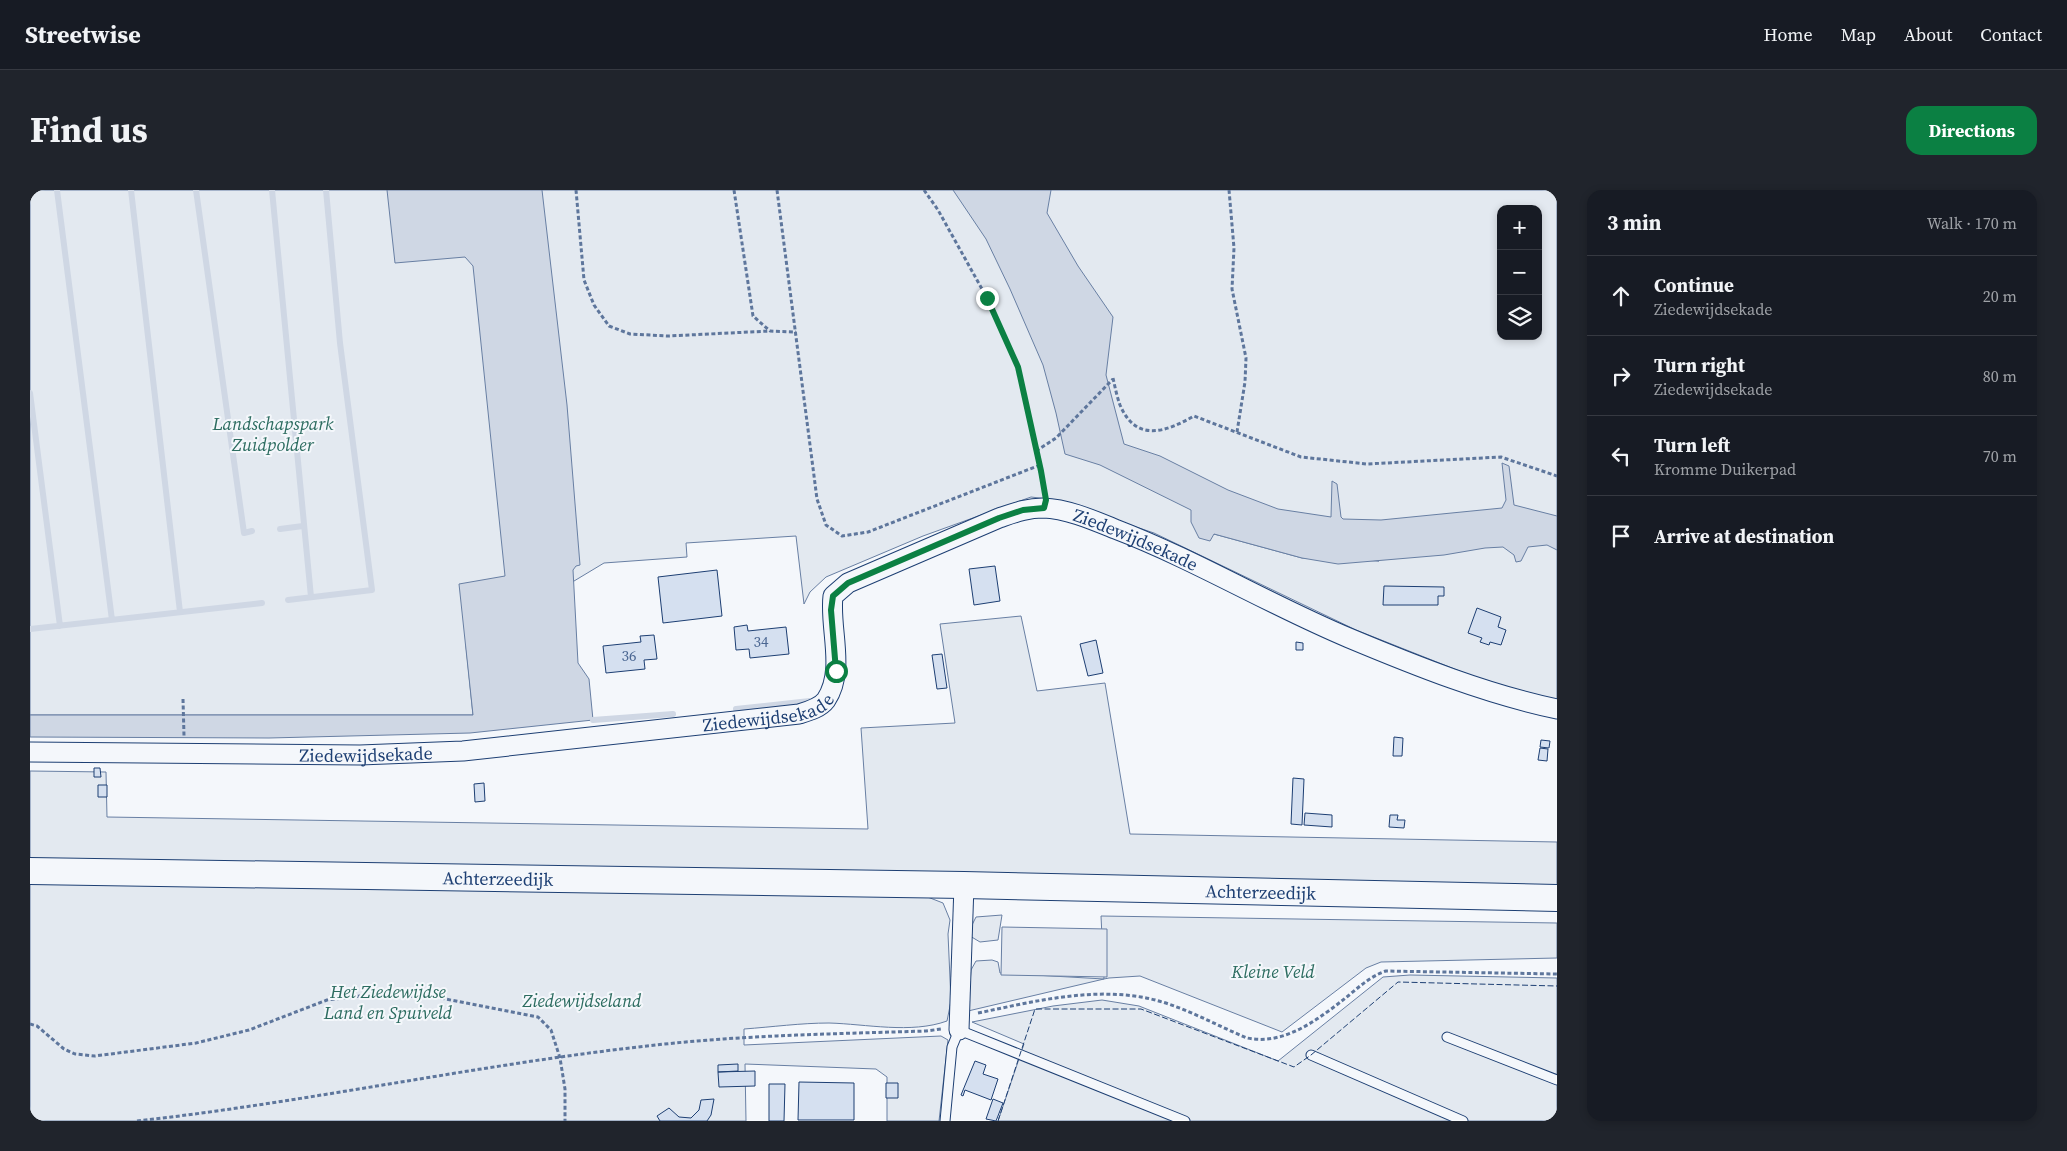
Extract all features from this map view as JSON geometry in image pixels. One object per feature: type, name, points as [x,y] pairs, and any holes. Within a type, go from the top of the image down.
[{"type":"main road","name":"Achterzeedijk","points":[[30,871],[964,885],[1557,898]]},
{"type":"street","name":"Ziedewijdsekade","points":[[30,752],[360,755],[463,751],[799,714],[815,709],[826,700],[832,687],[836,671],[831,610],[833,596],[848,583],[999,518],[1023,510],[1044,508],[1079,515],[1141,539],[1348,637],[1472,685],[1525,703],[1557,709]]},
{"type":"street","points":[[960,1025],[964,885]]},
{"type":"lane","points":[[945,1121],[952,1047],[960,1025],[1185,1121]]},
{"type":"lane","points":[[1446,1037],[1557,1080]]},
{"type":"lane","points":[[1311,1055],[1463,1121]]},
{"type":"path","points":[[576,190],[584,280],[594,305],[610,326],[630,334],[658,336],[770,331],[796,332]]},
{"type":"path","points":[[734,190],[753,316],[770,331]]},
{"type":"path","points":[[777,190],[817,499],[826,525],[842,536],[868,532],[1040,465]]},
{"type":"path","points":[[924,190],[938,210],[987,298],[1018,367],[1040,465],[1046,500],[1044,508]]},
{"type":"path","points":[[1229,190],[1234,248],[1232,289],[1246,358],[1245,382],[1237,432]]},
{"type":"path","points":[[1036,451],[1056,438],[1113,378],[1120,404],[1130,422],[1149,432],[1173,428],[1194,416],[1301,457],[1367,464],[1501,457],[1557,476]]},
{"type":"path","points":[[183,699],[184,744]]},
{"type":"path","points":[[137,1121],[218,1112],[646,1046],[733,1038],[942,1029],[960,1025],[976,1013],[1066,996],[1104,994],[1141,997],[1173,1006],[1247,1038],[1260,1041],[1286,1035],[1308,1025],[1329,1011],[1375,974],[1386,971],[1557,974]]},
{"type":"path","points":[[30,1024],[37,1026],[64,1049],[75,1054],[95,1056],[196,1043],[249,1030],[328,1000],[368,995],[434,997],[538,1017],[551,1030],[560,1058],[565,1089],[566,1121]]},
{"type":"green space","name":"Landschapspark Zuidpolder","points":[[30,190],[1557,190],[1557,701],[1510,691],[1356,630],[1154,533],[1056,500],[1031,497],[923,536],[826,577],[810,592],[804,604],[796,536],[686,543],[687,557],[604,563],[466,646],[473,715],[30,715]],"holes":[[[1214,534],[1379,561],[1302,558]]]},
{"type":"green space","points":[[1021,616],[1037,691],[1105,683],[1130,834],[1557,842],[1557,888],[30,859],[30,771],[106,772],[107,817],[868,829],[861,728],[955,723],[940,624]]},
{"type":"green space","name":"Het Ziedewijdse Land en Spuiveld","points":[[30,881],[925,896],[943,903],[950,920],[948,934],[951,1001],[947,1021],[933,1025],[904,1028],[829,1023],[744,1029],[744,1045],[941,1036],[948,1040],[939,1121],[887,1121],[887,1077],[876,1069],[745,1064],[746,1121],[30,1121]]},
{"type":"green space","points":[[1002,915],[998,940],[980,942],[970,936],[976,917]]},
{"type":"green space","name":"Kleine Veld","points":[[1101,916],[1557,923],[1557,958],[1381,962],[1366,968],[1282,1032],[1140,976],[1104,979]]},
{"type":"green space","points":[[992,960],[998,962],[1000,973],[1104,979],[968,1011],[971,970],[976,961]]},
{"type":"green space","points":[[1410,975],[1557,978],[1557,1121],[998,1121],[1024,1044],[972,1022],[1053,1006],[1102,1000],[1139,1006],[1278,1061],[1383,977]]},
{"type":"shaded area","points":[[387,190],[542,190],[567,405],[580,565],[576,566],[573,570],[578,663],[589,679],[593,720],[470,733],[269,738],[30,737],[30,715],[473,715],[459,584],[505,576],[473,266],[465,257],[395,263]]},
{"type":"shaded area","points":[[953,190],[1051,190],[1047,213],[1078,266],[1113,317],[1106,375],[1124,444],[1160,456],[1228,490],[1278,509],[1331,517],[1332,481],[1337,484],[1341,517],[1343,519],[1381,520],[1502,508],[1506,500],[1502,463],[1509,466],[1514,505],[1557,516],[1557,550],[1547,545],[1528,547],[1521,561],[1516,562],[1514,555],[1503,547],[1444,555],[1338,564],[1302,558],[1214,534],[1210,541],[1199,538],[1191,522],[1191,510],[1100,465],[1065,454],[1043,365],[986,239]]},
{"type":"shaded area","points":[[1002,927],[1107,929],[1107,977],[1001,975]]},
{"type":"building","points":[[995,566],[1000,601],[974,605],[969,569]]},
{"type":"building","points":[[717,570],[722,616],[663,623],[658,577]]},
{"type":"building","points":[[1384,586],[1444,587],[1444,596],[1438,596],[1438,605],[1383,605]]},
{"type":"building","points":[[1477,608],[1501,617],[1498,627],[1506,630],[1501,645],[1490,642],[1489,645],[1480,642],[1482,638],[1468,633]]},
{"type":"building","points":[[747,625],[748,631],[786,627],[789,654],[750,658],[749,649],[736,650],[734,627]]},
{"type":"building","points":[[654,635],[657,659],[644,660],[645,669],[606,673],[603,646],[641,642],[640,636]]},
{"type":"building","points":[[1096,640],[1103,673],[1088,676],[1080,644]]},
{"type":"building","points":[[1296,642],[1303,643],[1303,650],[1296,650]]},
{"type":"building","points":[[942,654],[947,688],[937,689],[932,655]]},
{"type":"building","points":[[1394,737],[1403,738],[1402,756],[1393,756]]},
{"type":"building","points":[[1541,740],[1550,741],[1549,748],[1540,747]]},
{"type":"building","points":[[1540,748],[1548,749],[1547,761],[1538,760]]},
{"type":"building","points":[[94,768],[100,768],[101,777],[94,777]]},
{"type":"building","points":[[1293,778],[1304,779],[1302,825],[1291,824]]},
{"type":"building","points":[[484,783],[485,801],[475,802],[474,784]]},
{"type":"building","points":[[98,785],[107,785],[107,797],[98,797]]},
{"type":"building","points":[[1305,813],[1332,815],[1332,827],[1304,825]]},
{"type":"building","points":[[1390,815],[1398,815],[1397,820],[1405,820],[1404,828],[1389,827]]},
{"type":"building","points":[[975,1061],[986,1065],[983,1074],[998,1079],[991,1100],[965,1090],[963,1096],[961,1095]]},
{"type":"building","points":[[738,1064],[738,1071],[718,1072],[718,1065]]},
{"type":"building","points":[[755,1071],[755,1086],[719,1087],[718,1072]]},
{"type":"building","points":[[799,1082],[854,1083],[854,1120],[798,1120]]},
{"type":"building","points":[[886,1083],[898,1083],[898,1098],[886,1098]]},
{"type":"building","points":[[769,1084],[785,1084],[784,1121],[769,1121]]},
{"type":"building","points":[[714,1099],[711,1115],[707,1121],[660,1121],[657,1116],[669,1108],[679,1117],[691,1118],[699,1110],[701,1100]]},
{"type":"building","points":[[993,1099],[1003,1103],[996,1121],[986,1119]]},
{"type":"waterway","points":[[57,190],[112,620]]},
{"type":"waterway","points":[[131,190],[180,612]]},
{"type":"waterway","points":[[196,190],[244,533],[252,531]]},
{"type":"waterway","points":[[272,190],[311,597]]},
{"type":"waterway","points":[[288,600],[372,590],[340,343],[326,190]]},
{"type":"waterway","points":[[30,393],[60,626]]},
{"type":"waterway","points":[[280,529],[303,526]]},
{"type":"waterway","points":[[30,629],[262,603]]},
{"type":"waterway","points":[[736,709],[810,701]]},
{"type":"waterway","points":[[593,720],[673,714]]},
{"type":"fence","points":[[998,1121],[1035,1009],[1141,1009],[1294,1067],[1398,982],[1557,986]]},
{"type":"route","points":[[836,671],[831,610],[833,596],[848,583],[999,518],[1023,510],[1044,508],[1046,500],[1041,471],[1018,367],[987,298]]},
{"type":"park label","name":"Ziedewijdseland","points":[[582,1000]]}]
